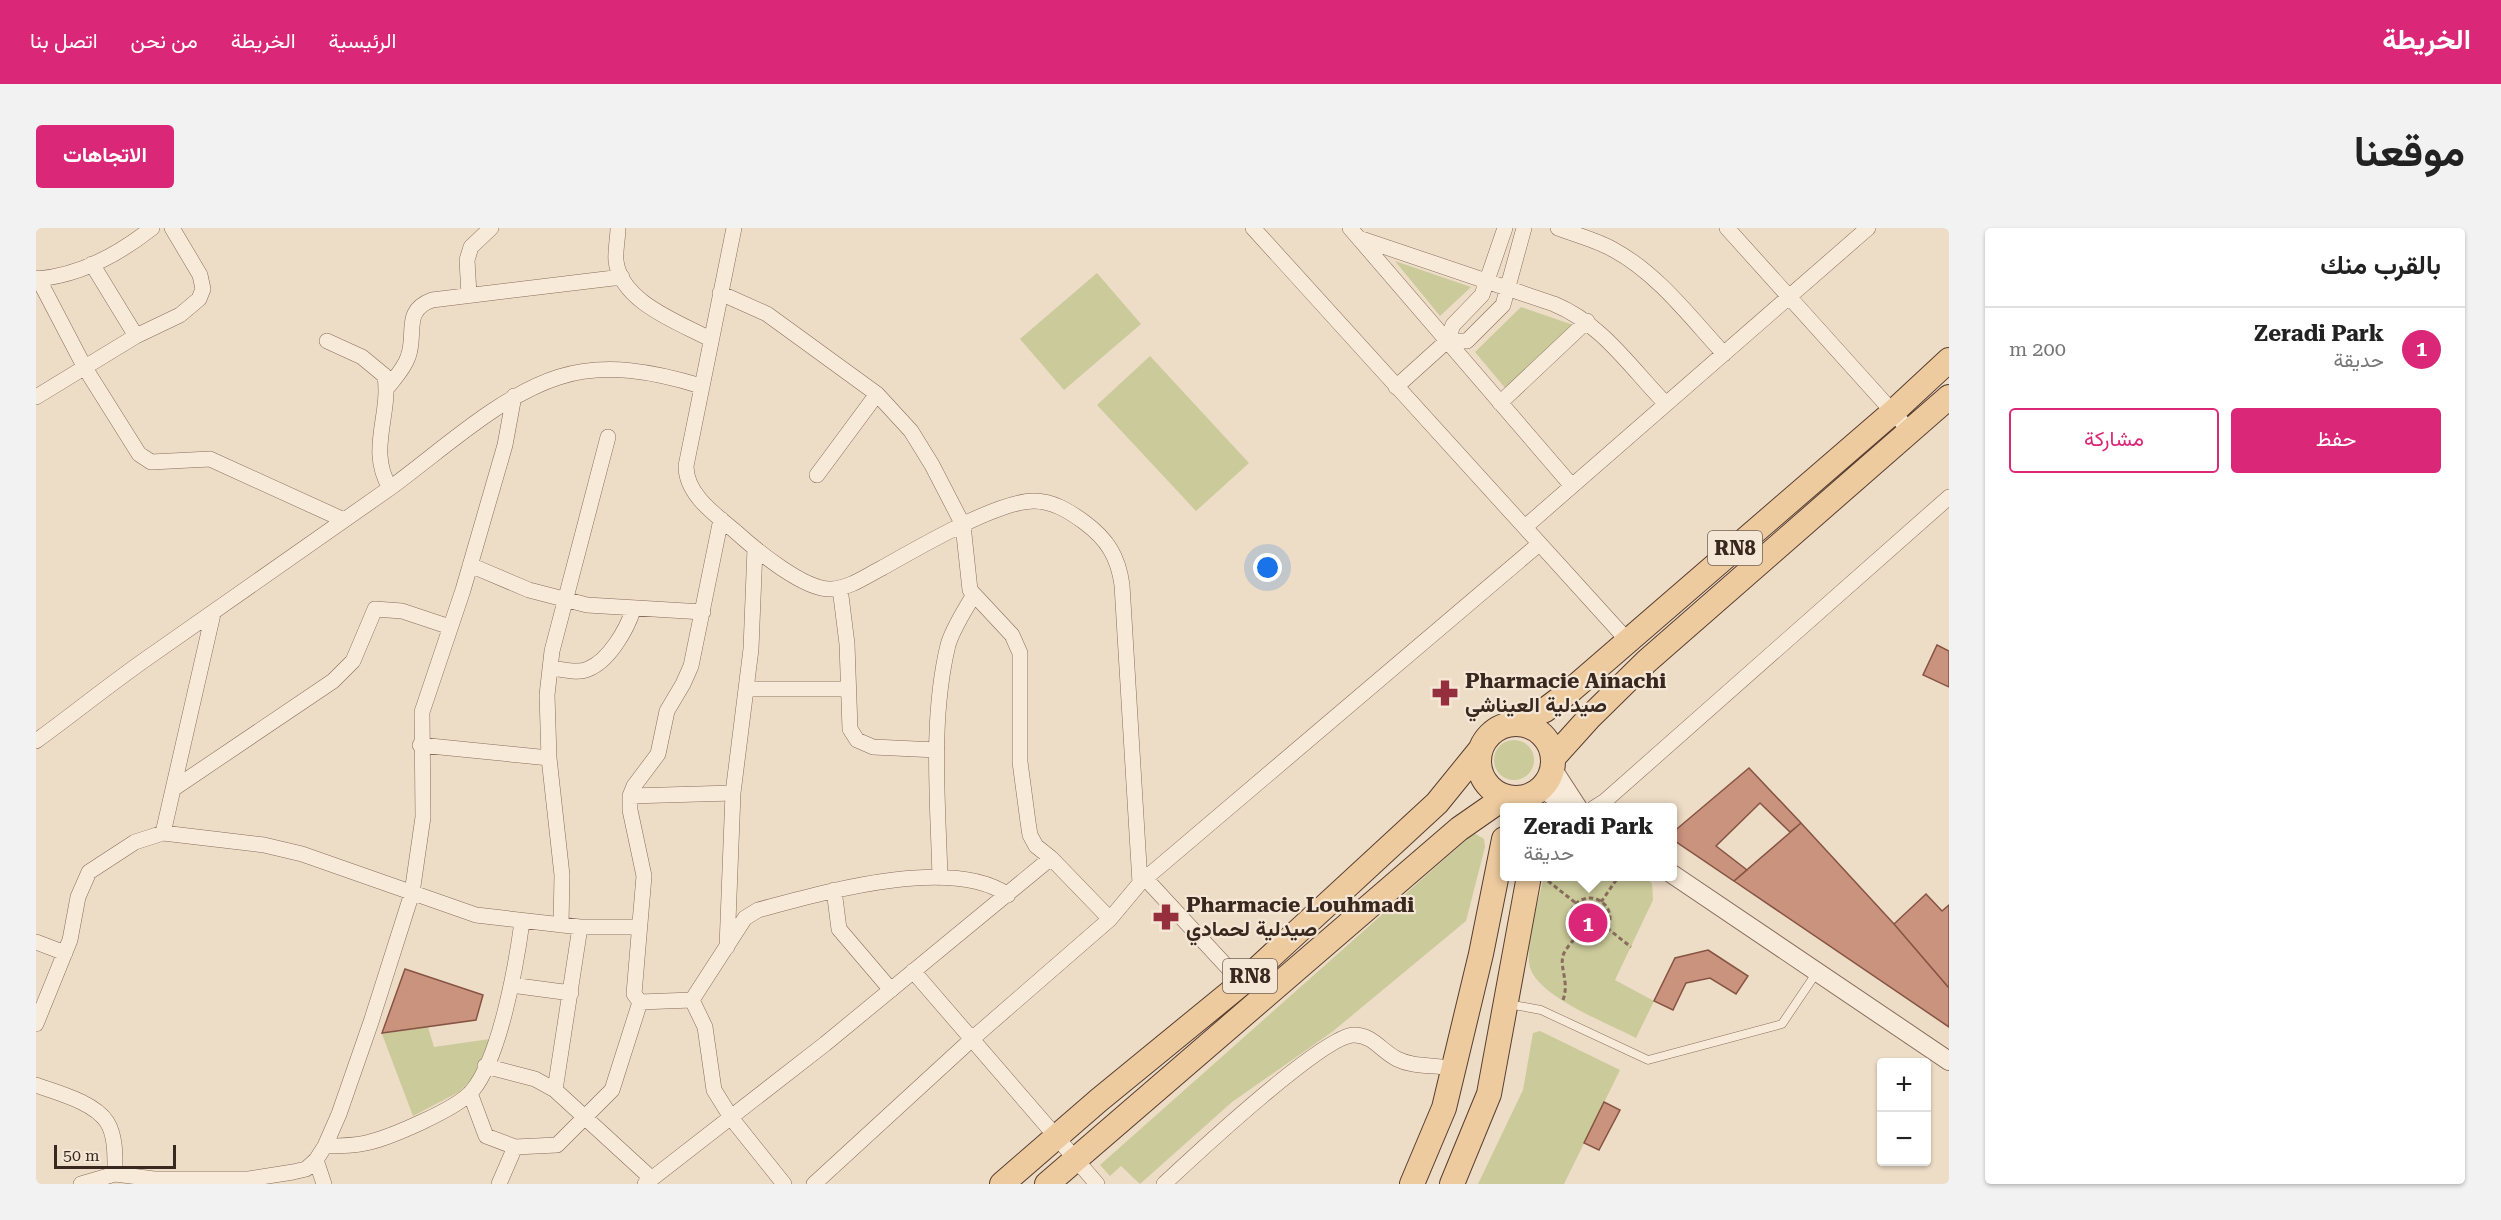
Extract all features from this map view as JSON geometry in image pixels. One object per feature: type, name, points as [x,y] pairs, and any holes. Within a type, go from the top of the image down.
[{"type":"main road","name":"RN8","points":[[1019,1179],[1056,1137],[1242,983],[1437,804],[1493,732],[1545,710],[1569,692],[1893,412],[1949,360]]},
{"type":"main road","name":"RN8","points":[[1507,801],[1525,797],[1545,782],[1589,718],[1647,661],[1949,396]]},
{"type":"main road","points":[[1569,692],[1589,718]]},
{"type":"main road","points":[[1513,724],[1524,725],[1544,737],[1545,782]]},
{"type":"main road","points":[[1480,750],[1480,773],[1494,792],[1507,801]]},
{"type":"main road","points":[[1437,804],[1459,829]]},
{"type":"main road","name":"RN8","points":[[1047,1184],[1459,829],[1500,805]]},
{"type":"main road","points":[[1412,1184],[1444,1108],[1455,1069],[1500,865]]},
{"type":"main road","points":[[1452,1184],[1489,1094],[1528,881]]},
{"type":"main road","points":[[1481,954],[1513,961]]},
{"type":"street","points":[[152,228],[92,264],[59,277],[37,279],[127,440],[139,454],[151,462],[210,459],[344,520]]},
{"type":"street","points":[[36,397],[136,336],[180,315],[201,294],[200,275],[172,228]]},
{"type":"street","points":[[469,295],[467,260],[471,247],[491,228]]},
{"type":"street","points":[[618,228],[616,261],[622,277],[639,297],[658,312],[710,339]]},
{"type":"street","points":[[734,228],[710,339],[686,476],[697,495],[754,548],[803,581],[820,588],[840,588],[963,525],[1023,502],[1047,503],[1074,514],[1094,529],[1104,538],[1116,558],[1122,585],[1143,880],[1242,983]]},
{"type":"street","points":[[1252,228],[1628,641]]},
{"type":"street","points":[[1396,387],[1447,341],[1453,325],[1482,295],[1505,228]]},
{"type":"street","points":[[1447,341],[1467,341],[1503,305],[1524,228]]},
{"type":"street","points":[[1558,228],[1606,245],[1632,261],[1674,300],[1724,354]]},
{"type":"street","points":[[1727,228],[1910,431]]},
{"type":"street","points":[[1524,527],[1789,297],[1859,231]]},
{"type":"street","points":[[1354,233],[1567,309],[1587,321],[1665,404]]},
{"type":"street","points":[[1354,233],[1572,486]]},
{"type":"street","points":[[92,264],[136,336]]},
{"type":"street","points":[[387,388],[409,355],[414,313],[419,304],[469,295],[622,277]]},
{"type":"street","points":[[720,292],[767,314],[877,394],[911,431],[963,525],[970,590],[973,596],[1008,630],[1020,653],[1020,762],[1030,835],[1036,846],[1052,858],[1110,920]]},
{"type":"street","points":[[1500,403],[1587,321]]},
{"type":"street","points":[[327,341],[362,357],[385,376],[387,388],[379,461],[390,488]]},
{"type":"street","points":[[36,741],[154,653],[213,614],[390,488],[514,396],[560,376],[588,370],[625,369],[672,377],[701,386]]},
{"type":"street","points":[[817,474],[877,394]]},
{"type":"street","points":[[81,1184],[115,1174],[154,1182],[249,1179],[306,1169],[316,1160],[325,1146],[339,1114],[371,1022],[412,893],[423,817],[420,745],[422,712],[470,565],[505,445],[514,396]]},
{"type":"street","points":[[561,925],[562,875],[549,758],[547,695],[550,668],[566,600],[608,437]]},
{"type":"street","points":[[1601,803],[1949,497]]},
{"type":"street","points":[[640,1002],[634,994],[644,876],[630,810],[630,796],[634,786],[658,754],[667,711],[691,666],[721,519]]},
{"type":"street","points":[[813,1184],[972,1039],[1110,920],[1143,880],[1539,544]]},
{"type":"street","points":[[726,947],[733,793],[751,649],[754,548]]},
{"type":"street","points":[[470,565],[529,590],[566,600],[633,610],[703,612]]},
{"type":"street","points":[[840,588],[847,644],[850,729],[857,740],[873,747],[937,750]]},
{"type":"street","points":[[940,878],[937,750],[949,644],[973,596]]},
{"type":"street","points":[[173,789],[333,681],[353,661],[375,609],[402,611],[450,627]]},
{"type":"street","points":[[550,668],[588,670],[619,641],[633,610]]},
{"type":"street","points":[[163,833],[213,614]]},
{"type":"street","points":[[746,689],[847,689]]},
{"type":"street","points":[[420,745],[549,758]]},
{"type":"street","points":[[1545,782],[1567,803]]},
{"type":"street","points":[[1545,782],[1573,803]]},
{"type":"street","points":[[630,796],[733,793]]},
{"type":"street","points":[[36,1024],[65,953],[78,897],[89,872],[135,842],[163,833],[264,845],[293,852],[476,915],[580,927],[639,927]]},
{"type":"street","points":[[485,1066],[535,1079],[555,1090],[648,1181],[732,1119],[1052,858]]},
{"type":"street","points":[[1677,877],[1949,1061]]},
{"type":"street","points":[[692,999],[745,918],[758,910],[834,890],[940,878],[995,886],[1008,895]]},
{"type":"street","points":[[834,890],[839,929],[891,990]]},
{"type":"street","points":[[325,1146],[367,1143],[447,1110],[470,1093],[485,1066],[511,985],[522,922]]},
{"type":"street","points":[[555,1090],[580,927]]},
{"type":"street","points":[[36,942],[65,953]]},
{"type":"street","points":[[913,971],[1097,1184]]},
{"type":"street","points":[[511,985],[571,993]]},
{"type":"street","points":[[640,1002],[692,999]]},
{"type":"street","points":[[692,999],[705,1027],[714,1090],[732,1119],[784,1184]]},
{"type":"street","points":[[470,1093],[486,1136],[515,1147],[556,1145],[612,1090],[640,1002]]},
{"type":"street","points":[[1164,1184],[1244,1113],[1318,1053],[1345,1036],[1367,1038],[1395,1058],[1410,1064],[1435,1064],[1455,1069]]},
{"type":"street","points":[[36,1085],[73,1099],[97,1112],[107,1122],[113,1141],[115,1174]]},
{"type":"street","points":[[499,1184],[515,1147]]},
{"type":"street","points":[[316,1160],[324,1184]]},
{"type":"lane","points":[[1506,1003],[1541,1010],[1648,1060],[1782,1024],[1818,971]]},
{"type":"path","points":[[1549,881],[1577,904]]},
{"type":"path","points":[[1601,902],[1616,881]]},
{"type":"path","points":[[1592,898],[1601,902],[1610,915],[1607,928],[1603,933],[1591,938],[1578,934],[1570,918],[1577,904],[1592,898]]},
{"type":"path","points":[[1607,928],[1631,947]]},
{"type":"path","points":[[1563,1000],[1567,984],[1562,964],[1563,954],[1578,934]]},
{"type":"shaded area","points":[[1395,261],[1471,287],[1440,316]]},
{"type":"shaded area","points":[[1097,273],[1141,324],[1064,390],[1020,339]]},
{"type":"shaded area","points":[[1521,307],[1576,326],[1506,389],[1475,352]]},
{"type":"shaded area","points":[[1150,356],[1249,463],[1196,511],[1097,405]]},
{"type":"shaded area","points":[[1514,740],[1522,741],[1528,746],[1533,752],[1533,768],[1528,774],[1522,779],[1514,780],[1506,779],[1500,774],[1495,768],[1494,760],[1495,752],[1500,746],[1506,741]]},
{"type":"shaded area","points":[[1474,833],[1484,839],[1485,847],[1466,921],[1332,1032],[1232,1102],[1140,1184],[1121,1166],[1110,1176],[1100,1165]]},
{"type":"shaded area","points":[[1543,881],[1649,881],[1652,884],[1653,900],[1615,980],[1654,1001],[1636,1038],[1557,997],[1533,975],[1529,953]]},
{"type":"shaded area","points":[[428,1027],[434,1047],[490,1039],[474,1077],[459,1092],[413,1116],[382,1034]]},
{"type":"shaded area","points":[[1540,1031],[1620,1070],[1564,1184],[1478,1184],[1523,1090],[1533,1033]]},
{"type":"building","points":[[1937,645],[1949,651],[1949,687],[1923,675]]},
{"type":"building","points":[[1749,768],[1801,823],[1790,832],[1760,803],[1716,846],[1747,870],[1734,881],[1677,842],[1677,829]]},
{"type":"building","points":[[1801,823],[1949,988],[1949,1027],[1734,881]]},
{"type":"building","points":[[1926,894],[1942,911],[1949,905],[1949,988],[1894,924]]},
{"type":"building","points":[[1708,950],[1748,976],[1736,994],[1710,978],[1686,983],[1673,1010],[1654,1001],[1675,958]]},
{"type":"building","points":[[405,969],[483,995],[476,1020],[382,1033]]},
{"type":"building","points":[[1604,1102],[1620,1110],[1599,1150],[1584,1143]]},
{"type":"place","name":"Pharmacie Ainachi صيدلية العيناشي","points":[[1445,693]]},
{"type":"place","name":"Pharmacie Louhmadi صيدلية لحمادي","points":[[1166,917]]},
{"type":"place","name":"Zeradi Park","points":[[1588,923]]}]
